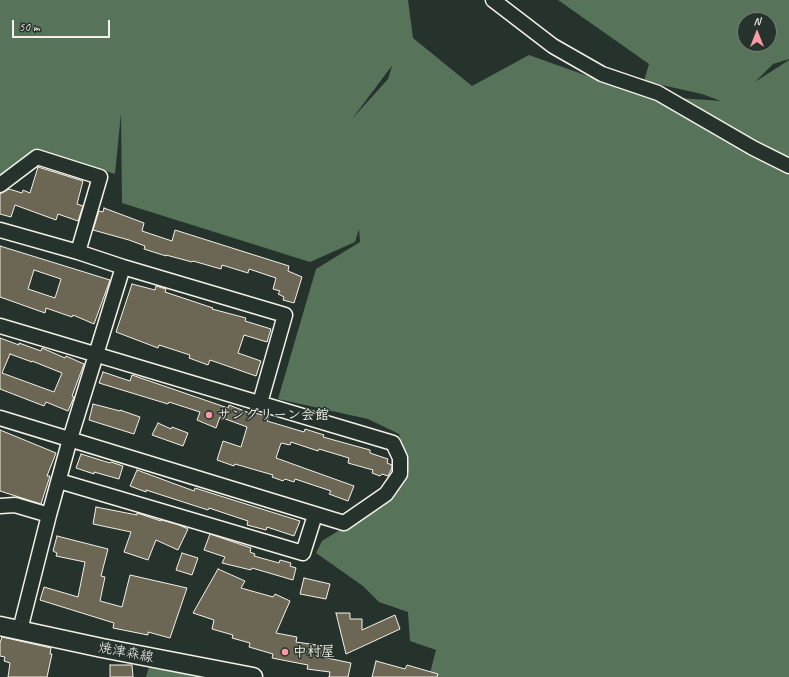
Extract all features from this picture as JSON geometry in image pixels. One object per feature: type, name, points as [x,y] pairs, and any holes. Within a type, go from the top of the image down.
[{"type":"main road","name":"焼津森線","points":[[0,626],[102,648],[253,677]]},
{"type":"street","points":[[493,0],[554,46],[602,74],[658,93],[753,148],[789,166]]},
{"type":"street","points":[[0,185],[37,157],[100,177],[78,252]]},
{"type":"street","points":[[0,230],[78,252],[123,267],[285,315],[260,403]]},
{"type":"street","points":[[20,630],[70,439],[123,267]]},
{"type":"street","points":[[0,326],[393,443],[400,458],[400,474],[386,494],[344,523],[0,418]]},
{"type":"street","points":[[59,481],[303,553],[315,515]]},
{"type":"street","points":[[0,506],[15,505],[49,515]]},
{"type":"green space","points":[[0,0],[408,0],[413,38],[472,86],[529,55],[683,110],[665,97],[721,101],[702,94],[644,81],[649,64],[558,0],[789,0],[789,59],[773,64],[755,82],[789,60],[789,677],[429,677],[436,650],[410,641],[408,612],[379,602],[363,586],[316,553],[322,541],[383,503],[409,475],[399,434],[368,419],[278,399],[316,269],[360,242],[359,229],[355,242],[310,262],[122,203],[121,113],[115,174],[35,150],[0,182]],"holes":[[[392,66],[388,79],[352,119]]]},
{"type":"green space","points":[[150,664],[203,677],[146,677]]},
{"type":"building","points":[[38,167],[83,181],[77,204],[83,206],[78,221],[58,214],[56,220],[15,205],[11,217],[0,214],[0,194],[9,189],[22,193],[23,190],[30,193]]},
{"type":"building","points":[[104,208],[144,223],[142,231],[172,241],[175,230],[289,266],[288,271],[302,277],[294,303],[283,300],[284,297],[278,294],[280,291],[273,289],[276,278],[249,269],[248,273],[222,265],[221,269],[193,261],[166,256],[144,249],[145,246],[129,240],[93,230],[99,211],[103,212]]},
{"type":"building","points":[[0,246],[110,280],[94,324],[73,315],[72,317],[46,308],[45,313],[0,297]],"holes":[[[34,270],[61,279],[55,298],[28,289]]]},
{"type":"building","points":[[132,284],[155,290],[156,286],[166,289],[165,292],[213,308],[212,309],[246,318],[245,321],[271,329],[267,342],[244,335],[238,353],[261,361],[256,376],[210,360],[208,365],[189,358],[190,355],[159,345],[158,348],[116,332]]},
{"type":"building","points":[[0,338],[41,351],[42,348],[84,364],[68,411],[46,402],[44,406],[0,389]],"holes":[[[10,354],[62,373],[54,392],[2,373]]]},
{"type":"building","points":[[103,372],[130,381],[132,375],[228,408],[229,405],[252,414],[252,412],[269,417],[267,421],[304,432],[305,429],[324,435],[323,437],[370,450],[370,453],[388,459],[387,463],[392,465],[392,468],[388,476],[382,474],[380,476],[372,473],[373,470],[348,463],[349,458],[319,449],[318,451],[291,442],[290,445],[281,443],[276,458],[354,486],[348,501],[329,494],[331,491],[295,479],[294,482],[285,479],[283,481],[272,477],[273,475],[235,464],[234,466],[217,460],[223,441],[241,447],[247,427],[220,417],[216,428],[197,420],[200,412],[99,383]]},
{"type":"building","points":[[93,404],[120,410],[140,417],[134,434],[89,420]]},
{"type":"building","points":[[158,423],[171,429],[172,427],[188,433],[183,446],[152,435]]},
{"type":"building","points":[[0,430],[56,453],[47,476],[50,476],[41,504],[0,491]]},
{"type":"building","points":[[81,454],[123,466],[119,479],[94,472],[94,474],[76,468]]},
{"type":"building","points":[[137,470],[194,491],[195,488],[300,521],[294,536],[267,527],[266,530],[247,525],[248,521],[209,508],[208,510],[130,486]]},
{"type":"building","points":[[96,507],[137,515],[137,513],[188,529],[178,550],[156,540],[148,560],[124,552],[131,532],[93,524]]},
{"type":"building","points":[[210,534],[251,548],[250,552],[255,554],[254,556],[279,563],[280,560],[291,563],[290,566],[296,568],[293,580],[252,568],[251,570],[222,563],[225,557],[204,550]]},
{"type":"building","points":[[57,536],[108,549],[101,576],[105,577],[100,601],[122,607],[130,575],[187,588],[170,638],[148,632],[148,635],[113,628],[114,623],[40,600],[44,587],[78,597],[85,562],[56,556],[57,553],[53,551]]},
{"type":"building","points":[[182,553],[198,558],[192,575],[176,570]]},
{"type":"building","points":[[218,569],[245,581],[241,588],[273,597],[275,594],[290,601],[276,633],[297,637],[296,642],[324,646],[322,657],[351,663],[348,677],[329,677],[330,672],[307,669],[308,665],[272,658],[273,654],[249,647],[250,643],[232,638],[233,635],[212,629],[214,620],[193,613]]},
{"type":"building","points":[[304,578],[330,584],[326,599],[300,594]]},
{"type":"building","points":[[336,613],[350,613],[350,619],[362,619],[362,630],[395,615],[400,629],[346,654]]},
{"type":"building","points":[[2,637],[51,648],[50,654],[52,654],[47,677],[8,677],[10,663],[4,661],[5,657],[0,656],[0,643]]},
{"type":"building","points":[[376,661],[405,669],[407,665],[438,674],[437,677],[372,677]]},
{"type":"building","points":[[110,665],[132,665],[133,677],[110,677]]},
{"type":"place","name":"サングリーン会館","points":[[209,415]]},
{"type":"place","name":"中村屋","points":[[285,652]]}]
